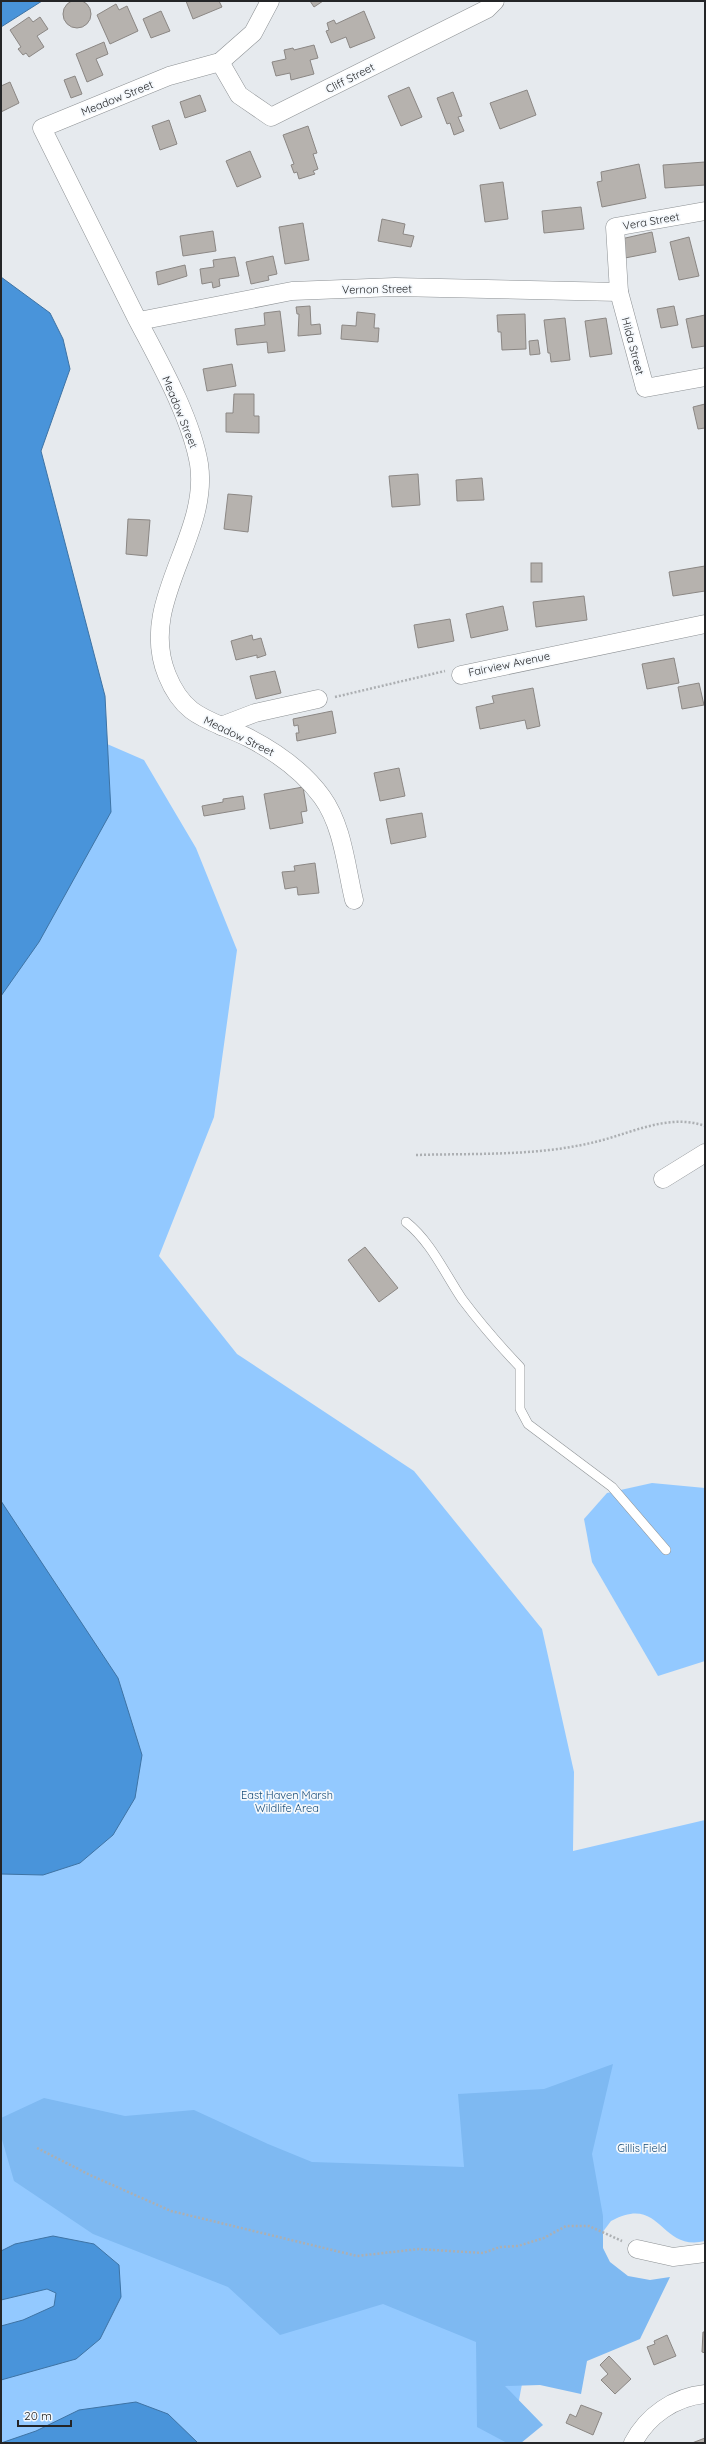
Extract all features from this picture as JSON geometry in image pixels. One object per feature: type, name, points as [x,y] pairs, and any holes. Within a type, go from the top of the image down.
[{"type":"street","name":"Meadow Street","points":[[270,1],[253,33],[220,62],[169,76],[42,128],[178,403],[194,444],[199,464],[200,484],[197,508],[167,596],[159,625],[160,650],[173,690],[196,716],[221,726],[280,756],[303,774],[323,799],[334,820],[354,900]]},
{"type":"street","name":"Cliff Street","points":[[220,62],[239,95],[271,117],[486,9],[495,1]]},
{"type":"street","name":"Vera Street","points":[[619,292],[615,227],[705,211]]},
{"type":"street","name":"Vernon Street","points":[[138,321],[292,291],[395,288],[619,292]]},
{"type":"street","name":"Hilda Street","points":[[619,292],[644,388],[705,377]]},
{"type":"street","name":"Fairview Avenue","points":[[461,675],[705,624]]},
{"type":"street","points":[[221,726],[255,714],[318,699]]},
{"type":"street","points":[[663,1179],[705,1153]]},
{"type":"street","points":[[637,2249],[674,2257],[705,2253]]},
{"type":"street","points":[[633,2443],[646,2423],[656,2413],[686,2398],[705,2394]]},
{"type":"lane","points":[[406,1222],[421,1234],[462,1298],[491,1336],[520,1367],[520,1409],[528,1424],[612,1487],[666,1550]]},
{"type":"path","name":"Fairview Avenue","points":[[318,699],[350,694],[444,671],[461,675]]},
{"type":"path","points":[[416,1155],[536,1153],[573,1148],[667,1122],[705,1126]]},
{"type":"path","points":[[37,2148],[90,2175],[171,2211],[357,2256],[418,2249],[483,2253],[500,2248],[518,2246],[544,2238],[566,2226],[589,2226],[606,2232],[637,2249]]},
{"type":"green space","name":"East Haven Marsh Wildlife Area","points":[[1,698],[144,760],[196,848],[237,950],[214,1117],[159,1256],[237,1354],[414,1471],[542,1629],[574,1772],[573,1851],[705,1820],[705,2241],[690,2242],[678,2239],[651,2218],[641,2214],[628,2214],[611,2221],[533,2325],[511,2443],[1,2443]]},
{"type":"green space","points":[[652,1483],[705,1488],[705,1661],[658,1676],[592,1562],[584,1519],[607,1493]]},
{"type":"shaded area","points":[[1,1],[42,1],[1,27]]},
{"type":"shaded area","points":[[1,277],[50,313],[63,339],[70,369],[41,451],[105,696],[111,812],[39,942],[1,996]]},
{"type":"shaded area","points":[[1,1501],[118,1678],[142,1755],[135,1798],[113,1835],[80,1863],[43,1875],[1,1874]]},
{"type":"shaded area","points":[[613,2064],[592,2154],[603,2216],[603,2248],[610,2262],[628,2276],[650,2280],[670,2277],[640,2339],[587,2361],[581,2394],[540,2385],[505,2386],[543,2425],[521,2443],[507,2443],[477,2427],[476,2342],[383,2304],[280,2335],[228,2287],[93,2234],[14,2181],[1,2136],[1,2118],[44,2098],[125,2116],[194,2110],[268,2144],[312,2162],[464,2167],[458,2094],[544,2089]]},
{"type":"shaded area","points":[[53,2236],[94,2244],[119,2265],[121,2297],[100,2339],[76,2359],[1,2380],[1,2326],[23,2320],[54,2306],[56,2293],[47,2289],[1,2300],[1,2251],[15,2244]]},
{"type":"shaded area","points":[[136,2402],[168,2414],[198,2443],[1,2443],[36,2431],[79,2410]]},
{"type":"building","points":[[77,0],[87,4],[91,14],[87,24],[77,28],[67,24],[63,14],[67,4]]},
{"type":"building","points":[[186,1],[219,1],[222,7],[193,19]]},
{"type":"building","points":[[310,1],[323,1],[314,7]]},
{"type":"building","points":[[116,4],[119,10],[127,6],[138,31],[110,44],[97,15]]},
{"type":"building","points":[[161,11],[170,31],[151,38],[143,19]]},
{"type":"building","points":[[364,11],[375,38],[350,48],[346,37],[331,43],[326,31],[329,30],[327,23],[334,20],[336,24]]},
{"type":"building","points":[[29,17],[33,22],[40,17],[48,29],[37,36],[44,47],[29,57],[26,53],[23,55],[18,49],[21,47],[10,30]]},
{"type":"building","points":[[104,42],[108,54],[96,59],[103,75],[87,82],[76,54]]},
{"type":"building","points":[[314,45],[318,58],[310,60],[314,74],[291,80],[290,73],[276,76],[272,62],[286,59],[284,50],[293,48],[294,50]]},
{"type":"building","points":[[75,76],[82,94],[71,98],[64,80]]},
{"type":"building","points":[[10,82],[19,103],[1,112],[1,86]]},
{"type":"building","points":[[409,87],[422,117],[401,126],[388,96]]},
{"type":"building","points":[[527,90],[536,115],[500,129],[490,103]]},
{"type":"building","points":[[453,92],[462,116],[458,117],[464,131],[454,135],[450,123],[447,124],[437,98]]},
{"type":"building","points":[[200,95],[206,111],[185,118],[180,102]]},
{"type":"building","points":[[169,120],[177,144],[160,150],[152,126]]},
{"type":"building","points":[[308,126],[317,153],[313,154],[318,169],[313,171],[315,174],[299,179],[297,172],[294,173],[291,165],[294,164],[283,135]]},
{"type":"building","points":[[250,151],[261,177],[237,187],[226,161]]},
{"type":"building","points":[[705,162],[705,185],[665,188],[663,165]]},
{"type":"building","points":[[639,164],[646,198],[602,207],[597,182],[602,181],[601,172]]},
{"type":"building","points":[[503,182],[508,219],[485,222],[480,185]]},
{"type":"building","points":[[581,207],[584,229],[544,233],[542,211]]},
{"type":"building","points":[[382,219],[405,224],[403,234],[414,236],[411,247],[378,241]]},
{"type":"building","points":[[303,223],[309,260],[285,264],[279,227]]},
{"type":"building","points":[[213,231],[216,251],[183,256],[180,236]]},
{"type":"building","points":[[652,232],[656,252],[625,258],[621,239]]},
{"type":"building","points":[[689,237],[699,276],[679,280],[670,242]]},
{"type":"building","points":[[273,256],[277,274],[268,276],[269,280],[251,284],[246,262]]},
{"type":"building","points":[[235,257],[239,276],[219,279],[220,286],[213,288],[212,282],[202,284],[200,269],[214,267],[213,260]]},
{"type":"building","points":[[185,265],[187,276],[158,285],[156,272]]},
{"type":"building","points":[[310,306],[311,325],[320,324],[321,334],[298,336],[299,314],[297,314],[296,307]]},
{"type":"building","points":[[674,306],[678,325],[661,328],[657,309]]},
{"type":"building","points":[[280,311],[285,351],[268,353],[267,342],[237,345],[235,329],[265,325],[264,313]]},
{"type":"building","points":[[357,312],[375,314],[374,328],[379,328],[378,342],[341,339],[342,325],[356,326]]},
{"type":"building","points":[[525,314],[526,349],[502,350],[501,332],[498,332],[497,315]]},
{"type":"building","points":[[705,315],[705,346],[692,348],[686,319]]},
{"type":"building","points":[[565,318],[570,360],[551,362],[550,353],[548,353],[544,320]]},
{"type":"building","points":[[606,318],[612,354],[590,357],[585,321]]},
{"type":"building","points":[[538,340],[540,354],[530,355],[529,341]]},
{"type":"building","points":[[232,364],[236,386],[207,391],[203,369]]},
{"type":"building","points":[[234,394],[254,394],[254,416],[259,416],[259,433],[226,432],[226,413],[233,413]]},
{"type":"building","points":[[705,404],[705,428],[698,429],[693,407]]},
{"type":"building","points":[[418,474],[420,505],[392,507],[389,476]]},
{"type":"building","points":[[482,478],[484,500],[457,501],[456,480]]},
{"type":"building","points":[[228,494],[252,496],[248,532],[224,529]]},
{"type":"building","points":[[128,519],[150,520],[147,556],[126,554]]},
{"type":"building","points":[[531,563],[542,563],[542,582],[531,582]]},
{"type":"building","points":[[705,566],[705,591],[673,596],[669,572]]},
{"type":"building","points":[[584,596],[587,620],[536,627],[533,602]]},
{"type":"building","points":[[503,606],[508,630],[471,638],[466,614]]},
{"type":"building","points":[[450,619],[454,641],[418,648],[414,625]]},
{"type":"building","points":[[252,635],[253,640],[261,638],[266,655],[257,658],[257,655],[236,660],[231,641]]},
{"type":"building","points":[[674,658],[679,683],[647,689],[642,664]]},
{"type":"building","points":[[275,671],[281,693],[256,699],[250,676]]},
{"type":"building","points":[[699,683],[704,705],[682,709],[678,687]]},
{"type":"building","points":[[533,688],[540,726],[527,729],[525,720],[480,729],[476,707],[494,703],[492,696]]},
{"type":"building","points":[[332,711],[336,733],[297,741],[296,733],[299,733],[298,725],[294,726],[293,719]]},
{"type":"building","points":[[399,768],[405,796],[380,801],[374,773]]},
{"type":"building","points":[[303,787],[307,811],[301,812],[303,823],[270,829],[264,794]]},
{"type":"building","points":[[243,796],[245,809],[204,816],[202,806],[223,802],[223,799]]},
{"type":"building","points":[[422,813],[426,837],[391,844],[386,819]]},
{"type":"building","points":[[315,863],[319,893],[298,895],[297,887],[285,889],[282,872],[295,871],[294,866]]},
{"type":"building","points":[[365,1247],[398,1288],[379,1302],[348,1260]]},
{"type":"building","points":[[703,2332],[705,2332],[705,2353],[702,2352]]},
{"type":"building","points":[[667,2335],[676,2356],[654,2365],[647,2347],[655,2344],[654,2341]]},
{"type":"building","points":[[609,2356],[631,2379],[615,2394],[601,2380],[608,2374],[600,2365]]},
{"type":"building","points":[[581,2405],[602,2413],[593,2435],[566,2423],[570,2414],[576,2417]]},
{"type":"building","points":[[705,2438],[705,2443],[692,2443]]},
{"type":"park label","name":"Gillis Field","points":[[642,2148]]}]
